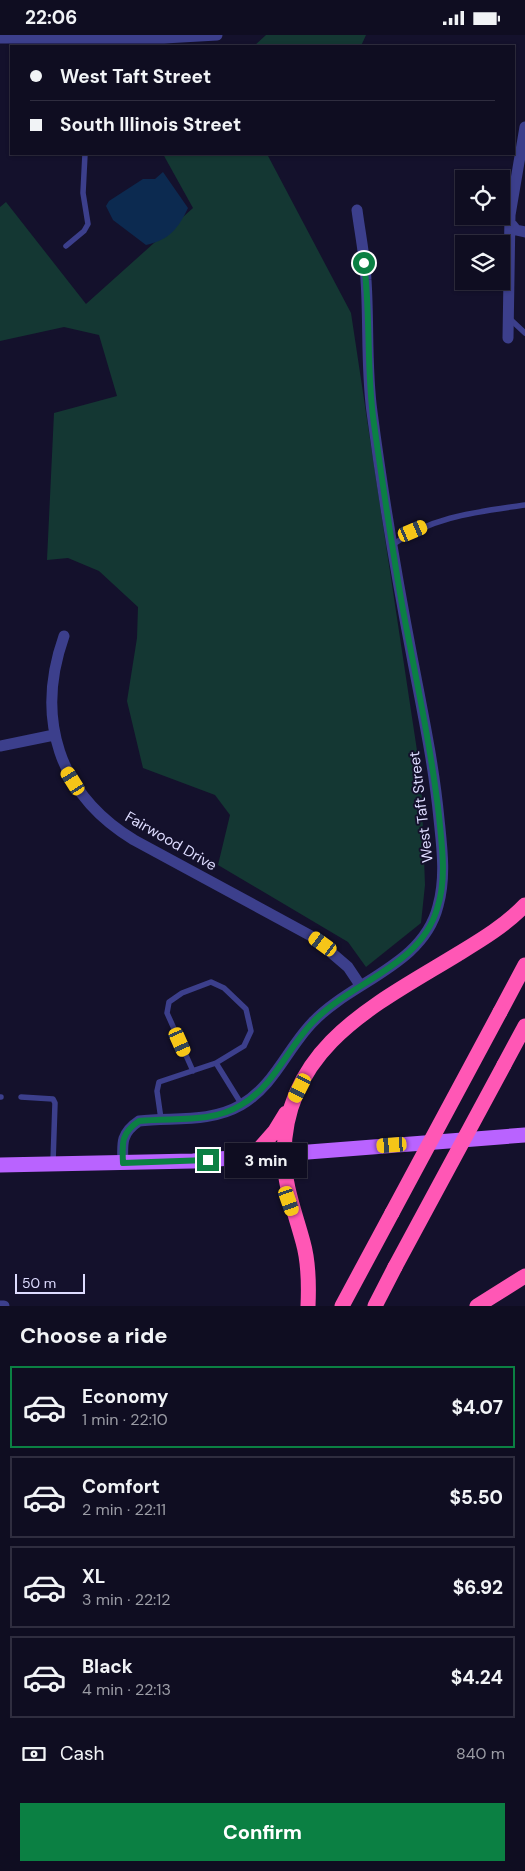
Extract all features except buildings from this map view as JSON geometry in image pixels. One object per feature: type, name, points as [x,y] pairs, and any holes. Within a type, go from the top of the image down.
[{"type":"highway","points":[[252,1157],[275,1131],[291,1106],[308,1071],[333,1037],[370,1008],[497,929],[525,905]]},
{"type":"highway","points":[[342,1306],[525,965]]},
{"type":"highway","points":[[374,1306],[525,1026]]},
{"type":"highway","points":[[291,1106],[284,1153],[285,1178],[289,1201],[304,1244],[309,1277],[308,1306]]},
{"type":"highway","points":[[477,1306],[525,1276]]},
{"type":"main road","points":[[0,1165],[123,1163],[252,1157],[525,1135]]},
{"type":"street","points":[[0,38],[87,42],[217,35]]},
{"type":"street","points":[[508,338],[509,242],[512,225],[510,215],[525,127]]},
{"type":"street","name":"West Taft Street","points":[[123,1163],[123,1139],[128,1128],[139,1121],[214,1116],[242,1105],[266,1085],[314,1021],[360,985],[402,959],[426,933],[438,908],[443,863],[435,779],[392,545],[372,409],[366,279],[357,210]]},
{"type":"street","points":[[512,225],[516,230],[525,232]]},
{"type":"street","name":"Fairwood Drive","points":[[64,636],[53,672],[51,697],[54,735],[67,772],[91,806],[107,821],[134,840],[313,937],[348,967],[360,985]]},
{"type":"street","points":[[0,746],[54,735]]},
{"type":"street","points":[[0,1305],[4,1306]]},
{"type":"lane","points":[[66,246],[84,231],[88,224],[83,193],[84,155]]},
{"type":"lane","points":[[507,317],[525,333]]},
{"type":"lane","points":[[392,545],[413,531],[433,522],[480,511],[525,505]]},
{"type":"lane","points":[[161,1119],[157,1091],[159,1082],[193,1071],[216,1063],[244,1046],[251,1031],[246,1009],[224,989],[211,982],[182,993],[169,1001],[167,1013],[193,1071]]},
{"type":"lane","points":[[216,1063],[242,1105]]},
{"type":"lane","points":[[20,1097],[49,1097],[55,1103],[53,1165]]},
{"type":"green space","points":[[266,35],[366,35],[361,45],[255,45]]},
{"type":"green space","points":[[164,155],[268,155],[351,313],[421,777],[425,885],[421,923],[366,967],[348,942],[218,865],[230,815],[215,795],[143,768],[127,701],[137,638],[138,607],[99,571],[68,558],[47,560],[54,413],[117,396],[99,335],[64,327],[0,341],[0,207],[6,202],[86,304],[193,208]]},
{"type":"water","points":[[163,172],[188,208],[172,233],[161,240],[146,245],[113,220],[106,206],[109,201],[143,179],[155,179]]},
{"type":"route","points":[[208,1160],[123,1163],[123,1139],[128,1128],[139,1121],[214,1116],[242,1105],[266,1085],[302,1035],[327,1009],[343,996],[402,959],[416,946],[433,921],[438,908],[443,863],[435,779],[399,588],[372,409],[364,263]]}]
